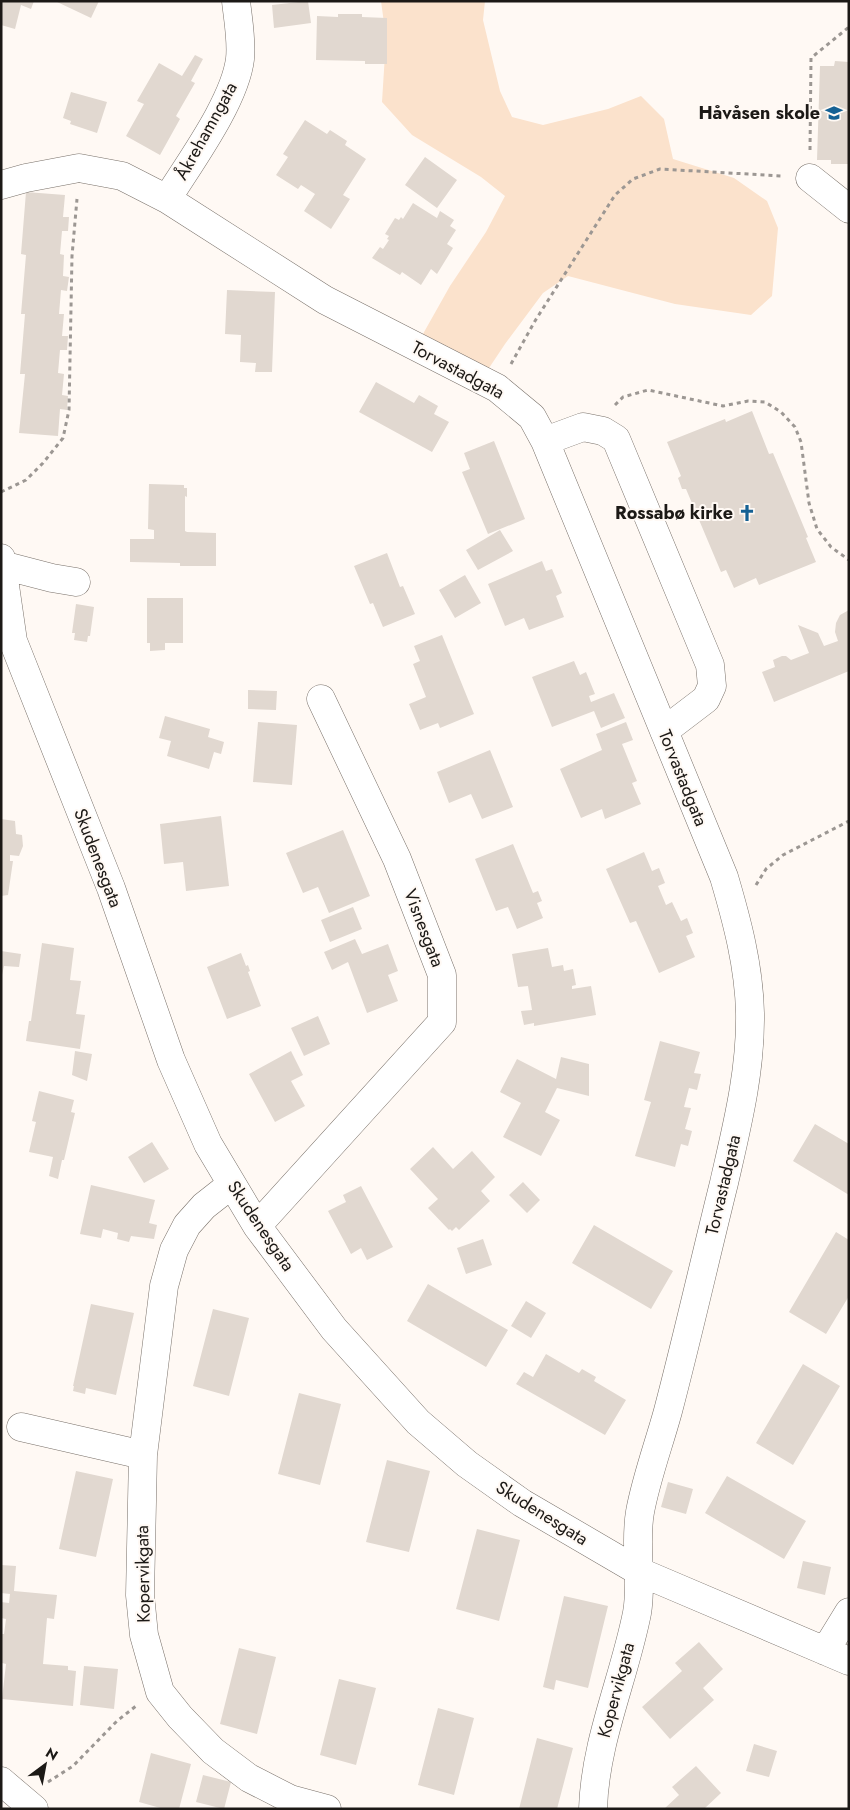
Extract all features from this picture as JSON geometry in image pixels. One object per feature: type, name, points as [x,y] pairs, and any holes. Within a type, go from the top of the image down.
[{"type":"street","name":"Åkrehamngata","points":[[167,199],[206,138],[236,80],[240,60],[240,45],[236,1]]},
{"type":"street","points":[[1,185],[26,178],[79,168],[122,176],[167,199]]},
{"type":"street","points":[[810,178],[849,209]]},
{"type":"street","name":"Torvastadgata","points":[[167,199],[324,300],[497,388],[532,417],[545,442],[724,877],[738,924],[745,965],[750,1010],[749,1056],[742,1107],[699,1287],[640,1513],[638,1538],[640,1572]]},
{"type":"street","points":[[545,442],[583,427],[603,431],[616,439],[710,665],[712,686],[706,698],[664,731]]},
{"type":"street","points":[[2,561],[52,578],[76,582]]},
{"type":"street","name":"Skudenesgata","points":[[2,561],[13,642],[111,888],[170,1060],[208,1144],[257,1226],[334,1329],[418,1422],[467,1464],[522,1503],[640,1572],[837,1656],[849,1612]]},
{"type":"street","name":"Visnesgata","points":[[257,1226],[442,1022],[442,975],[397,859],[321,699]]},
{"type":"street","name":"Kopervikgata","points":[[232,1184],[204,1206],[187,1225],[174,1250],[164,1286],[143,1455],[140,1595],[144,1636],[160,1692],[180,1717],[213,1751],[249,1778],[290,1800],[328,1809]]},
{"type":"street","points":[[21,1427],[143,1455]]},
{"type":"street","name":"Kopervikgata","points":[[593,1809],[594,1784],[602,1742],[637,1612],[640,1572]]},
{"type":"street","points":[[1,1781],[37,1798]]},
{"type":"path","points":[[497,388],[535,321],[615,194],[633,179],[660,169],[810,178],[811,58],[849,27]]},
{"type":"path","points":[[1,492],[26,480],[43,463],[63,438],[69,410],[72,256],[79,168]]},
{"type":"path","points":[[603,431],[614,407],[623,397],[648,390],[723,406],[748,401],[765,402],[781,412],[795,427],[800,442],[809,503],[817,529],[832,548],[849,560]]},
{"type":"path","points":[[738,924],[749,898],[766,869],[782,855],[849,821]]},
{"type":"path","points":[[37,1798],[73,1766],[117,1721],[139,1704],[160,1692]]},
{"type":"shaded area","points":[[381,1],[485,1],[483,20],[500,91],[512,117],[543,125],[608,109],[641,96],[664,119],[673,159],[734,178],[767,201],[778,228],[772,296],[751,315],[675,304],[568,276],[543,293],[505,344],[475,389],[419,341],[450,286],[486,232],[505,196],[481,177],[412,135],[382,102],[386,38]]},
{"type":"building","points":[[1,1],[34,1],[31,9],[21,5],[15,29],[1,25]]},
{"type":"building","points":[[55,1],[99,1],[91,18]]},
{"type":"building","points":[[308,1],[311,23],[274,28],[272,5]]},
{"type":"building","points":[[338,14],[362,14],[362,17],[387,18],[387,64],[365,64],[365,61],[316,60],[317,16],[338,17]]},
{"type":"building","points":[[195,55],[203,59],[191,81],[195,83],[176,116],[180,119],[160,155],[126,136],[144,104],[137,101],[159,63],[182,76]]},
{"type":"building","name":"Håvåsen skole","points":[[835,61],[849,62],[849,164],[831,164],[831,160],[817,160],[820,66],[834,66]]},
{"type":"building","points":[[71,92],[107,102],[97,133],[70,124],[71,121],[63,118]]},
{"type":"building","points":[[305,120],[327,134],[330,130],[347,141],[345,145],[366,159],[343,195],[350,199],[331,229],[304,211],[315,194],[301,185],[298,189],[276,175],[288,157],[283,154]]},
{"type":"building","points":[[425,157],[457,180],[437,208],[405,185]]},
{"type":"building","points":[[26,192],[65,195],[63,217],[69,217],[68,231],[62,231],[60,254],[64,255],[63,276],[69,277],[67,291],[61,290],[59,314],[64,314],[62,336],[68,336],[67,350],[60,350],[58,373],[64,374],[62,395],[68,396],[67,410],[60,409],[58,436],[19,433],[25,374],[20,374],[25,314],[21,314],[26,255],[21,254]]},
{"type":"building","points":[[413,203],[437,218],[440,211],[454,220],[450,226],[456,230],[447,244],[453,248],[437,274],[431,269],[421,285],[402,272],[400,275],[372,258],[380,247],[383,249],[389,240],[387,239],[389,236],[385,234],[395,218],[399,220],[401,217],[403,219]]},
{"type":"building","points":[[227,290],[275,292],[272,372],[255,372],[256,363],[240,362],[241,335],[225,334]]},
{"type":"building","points":[[376,382],[414,403],[419,395],[438,406],[434,414],[449,422],[432,452],[359,412]]},
{"type":"building","name":"Rossabø kirke","points":[[752,411],[769,454],[773,453],[808,537],[806,538],[816,562],[759,585],[756,578],[734,588],[726,570],[721,572],[686,489],[682,489],[678,478],[681,476],[667,442],[725,419],[726,422]]},
{"type":"building","points":[[494,441],[525,519],[488,534],[462,472],[470,469],[464,453]]},
{"type":"building","points":[[149,484],[184,485],[184,488],[187,488],[187,497],[185,496],[185,531],[216,533],[216,566],[180,566],[180,563],[130,562],[130,539],[154,539],[154,530],[148,529]]},
{"type":"building","points":[[500,530],[513,551],[478,570],[466,550]]},
{"type":"building","points":[[387,553],[400,587],[403,586],[415,614],[383,627],[373,603],[370,604],[354,566]]},
{"type":"building","points":[[542,561],[546,571],[552,569],[562,593],[556,596],[564,617],[529,630],[524,618],[505,626],[488,584]]},
{"type":"building","points":[[465,575],[481,603],[455,618],[439,590]]},
{"type":"building","points":[[147,598],[183,598],[183,643],[165,643],[165,650],[150,651],[150,643],[147,643]]},
{"type":"building","points":[[76,604],[94,607],[90,636],[88,636],[87,642],[74,640],[75,633],[72,633]]},
{"type":"building","points":[[849,610],[849,671],[774,702],[762,672],[775,667],[773,660],[782,656],[786,656],[791,660],[809,653],[798,625],[818,633],[824,646],[838,641],[835,632],[836,623],[840,615]]},
{"type":"building","points":[[442,635],[474,714],[440,728],[438,723],[420,730],[409,704],[426,697],[413,664],[420,661],[414,646]]},
{"type":"building","points":[[574,661],[580,675],[586,672],[595,694],[589,696],[591,702],[614,693],[625,718],[601,728],[594,711],[552,727],[532,677]]},
{"type":"building","points":[[248,690],[277,691],[276,710],[248,709]]},
{"type":"building","points":[[165,716],[210,729],[208,737],[224,742],[221,754],[214,752],[209,769],[167,756],[171,741],[159,738]]},
{"type":"building","points":[[258,722],[297,725],[292,785],[253,782]]},
{"type":"building","points":[[626,722],[633,740],[622,744],[637,781],[632,783],[641,804],[605,819],[602,809],[581,818],[560,769],[602,750],[596,734]]},
{"type":"building","points":[[490,750],[513,807],[482,819],[471,794],[449,803],[437,772]]},
{"type":"building","points":[[221,816],[229,886],[186,891],[183,862],[164,864],[160,824]]},
{"type":"building","points":[[1,819],[15,821],[16,834],[22,835],[23,846],[19,856],[10,855],[10,861],[13,861],[8,895],[1,896]]},
{"type":"building","points":[[343,830],[370,896],[329,913],[318,887],[303,893],[286,853]]},
{"type":"building","points":[[513,844],[533,893],[538,891],[542,901],[537,903],[543,918],[517,929],[508,907],[496,911],[475,859]]},
{"type":"building","points":[[644,852],[652,871],[659,868],[665,883],[658,886],[666,905],[672,902],[681,921],[687,918],[693,933],[686,936],[695,957],[659,973],[636,921],[630,923],[606,869]]},
{"type":"building","points":[[353,907],[362,929],[330,942],[321,920]]},
{"type":"building","points":[[355,939],[362,954],[388,944],[398,971],[388,975],[398,1001],[367,1013],[348,962],[332,970],[324,952]]},
{"type":"building","points":[[42,943],[74,948],[70,980],[81,981],[76,1014],[85,1015],[80,1049],[26,1041],[29,1021],[31,1021]]},
{"type":"building","points":[[548,948],[552,967],[563,965],[564,971],[573,969],[576,985],[572,986],[572,989],[591,986],[596,1015],[534,1026],[534,1023],[524,1025],[521,1011],[532,1010],[528,986],[518,987],[512,954]]},
{"type":"building","points":[[1,951],[21,954],[19,967],[4,966],[2,975]]},
{"type":"building","points":[[241,953],[246,966],[248,965],[250,971],[248,972],[261,1006],[227,1019],[207,967]]},
{"type":"building","points":[[318,1016],[330,1044],[304,1056],[291,1028]]},
{"type":"building","points":[[660,1041],[700,1052],[694,1073],[701,1074],[697,1090],[689,1088],[684,1107],[691,1108],[685,1129],[692,1131],[688,1146],[681,1144],[675,1167],[635,1156],[651,1102],[644,1100]]},
{"type":"building","points":[[75,1051],[92,1054],[87,1081],[72,1075]]},
{"type":"building","points":[[291,1051],[303,1075],[291,1081],[305,1106],[275,1122],[249,1074]]},
{"type":"building","points":[[561,1057],[589,1064],[589,1096],[557,1088],[545,1112],[560,1120],[541,1156],[503,1137],[521,1103],[500,1092],[517,1059],[556,1079]]},
{"type":"building","points":[[39,1091],[74,1100],[71,1112],[75,1113],[58,1179],[49,1176],[53,1157],[29,1152],[36,1122],[32,1121]]},
{"type":"building","points":[[815,1124],[849,1144],[849,1195],[793,1161]]},
{"type":"building","points":[[152,1142],[169,1169],[144,1183],[128,1157]]},
{"type":"building","points":[[433,1147],[453,1169],[472,1151],[495,1177],[481,1191],[490,1201],[459,1230],[456,1227],[452,1231],[449,1230],[428,1208],[438,1199],[410,1169]]},
{"type":"building","points":[[523,1182],[540,1200],[527,1213],[509,1195]]},
{"type":"building","points":[[91,1185],[155,1200],[149,1223],[157,1225],[154,1239],[131,1236],[129,1242],[117,1239],[118,1233],[103,1229],[101,1238],[80,1234]]},
{"type":"building","points":[[361,1186],[393,1247],[367,1260],[361,1248],[351,1254],[328,1211],[346,1202],[343,1195]]},
{"type":"building","points":[[594,1225],[673,1271],[651,1309],[572,1263]]},
{"type":"building","points":[[836,1232],[849,1240],[849,1296],[826,1334],[789,1312]]},
{"type":"building","points":[[483,1239],[492,1265],[466,1274],[457,1248]]},
{"type":"building","points":[[428,1284],[508,1330],[486,1367],[407,1321]]},
{"type":"building","points":[[526,1301],[546,1313],[531,1338],[511,1326]]},
{"type":"building","points":[[91,1304],[134,1313],[116,1395],[86,1388],[85,1394],[73,1391]]},
{"type":"building","points":[[213,1309],[249,1318],[229,1396],[193,1386]]},
{"type":"building","points":[[546,1354],[579,1373],[582,1369],[596,1377],[594,1381],[626,1400],[605,1435],[516,1384],[524,1372],[533,1377]]},
{"type":"building","points":[[803,1364],[840,1386],[793,1465],[756,1443]]},
{"type":"building","points":[[299,1393],[341,1404],[320,1485],[278,1474]]},
{"type":"building","points":[[387,1460],[430,1471],[409,1552],[366,1542]]},
{"type":"building","points":[[76,1471],[113,1479],[96,1557],[59,1549]]},
{"type":"building","points":[[727,1476],[806,1521],[784,1559],[705,1513]]},
{"type":"building","points":[[668,1482],[693,1489],[686,1514],[661,1507]]},
{"type":"building","points":[[477,1529],[520,1540],[499,1621],[456,1609]]},
{"type":"building","points":[[803,1561],[831,1567],[825,1595],[797,1588]]},
{"type":"building","points":[[1,1565],[16,1566],[14,1591],[57,1595],[54,1619],[47,1618],[43,1664],[68,1666],[68,1670],[76,1671],[73,1706],[2,1699],[6,1664],[2,1663],[1,1634],[4,1634],[6,1619],[1,1618],[1,1602],[9,1603],[10,1594],[1,1593]]},
{"type":"building","points":[[564,1596],[608,1606],[588,1688],[556,1680],[554,1690],[543,1687]]},
{"type":"building","points":[[699,1642],[723,1669],[703,1688],[714,1700],[670,1739],[642,1707],[682,1671],[675,1663]]},
{"type":"building","points":[[239,1648],[276,1657],[257,1734],[220,1724]]},
{"type":"building","points":[[84,1666],[118,1669],[114,1709],[80,1705]]},
{"type":"building","points":[[339,1679],[376,1688],[356,1765],[320,1755]]},
{"type":"building","points":[[438,1708],[474,1718],[454,1795],[418,1785]]},
{"type":"building","points":[[537,1738],[573,1748],[557,1809],[519,1809]]},
{"type":"building","points":[[754,1744],[777,1751],[769,1777],[746,1771]]},
{"type":"building","points":[[151,1753],[191,1764],[179,1809],[164,1809],[139,1802]]},
{"type":"building","points":[[696,1766],[721,1793],[704,1809],[664,1809],[679,1795],[672,1787]]},
{"type":"building","points":[[203,1775],[231,1782],[224,1809],[196,1802]]},
{"type":"place","name":"Håvåsen skole","points":[[834,113]]},
{"type":"place","name":"Rossabø kirke","points":[[747,513]]}]
